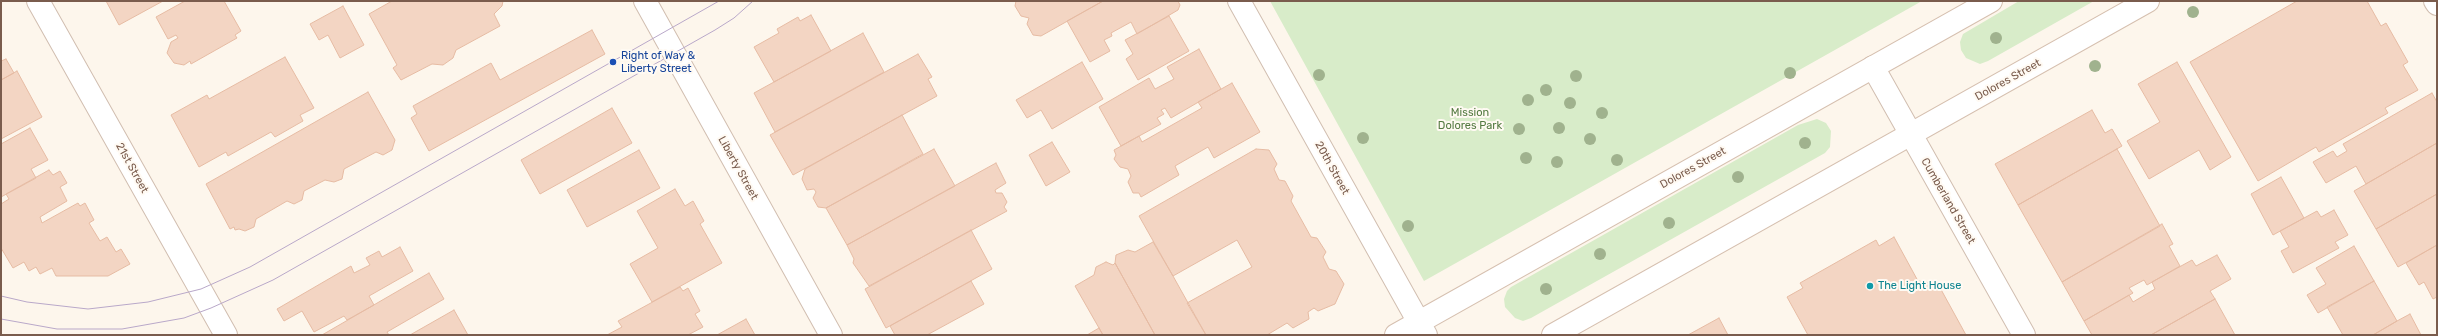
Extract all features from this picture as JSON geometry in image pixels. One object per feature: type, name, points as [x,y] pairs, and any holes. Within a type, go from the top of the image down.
[{"type":"street","name":"21st Street","points":[[38,1],[226,335]]},
{"type":"street","name":"Liberty Street","points":[[645,1],[831,335]]},
{"type":"street","name":"20th Street","points":[[1239,1],[1422,329]]},
{"type":"street","name":"Dolores Street","points":[[1396,335],[1422,329],[1873,67],[1991,1]]},
{"type":"street","name":"Dolores Street","points":[[1553,335],[2148,1]]},
{"type":"street","name":"Cumberland Street","points":[[1873,67],[2024,335]]},
{"type":"green space","name":"Mission Dolores Park","points":[[1270,1],[1922,1],[1424,281]]},
{"type":"green space","points":[[2019,1],[2094,1],[1988,61],[1980,64],[1966,58],[1961,50],[1960,42],[1963,34]]},
{"type":"green space","points":[[1817,119],[1826,123],[1831,131],[1830,147],[1825,153],[1531,318],[1523,321],[1515,318],[1505,307],[1504,299],[1507,291],[1511,287],[1798,125]]},
{"type":"building","points":[[106,1],[163,1],[119,25]]},
{"type":"building","points":[[185,1],[224,1],[241,31],[235,35],[237,38],[191,64],[190,61],[184,65],[174,63],[167,53],[171,42],[178,38],[176,35],[168,39],[156,17]]},
{"type":"building","points":[[392,1],[503,1],[502,6],[494,14],[500,26],[456,50],[453,58],[443,65],[432,64],[401,80],[393,68],[397,65],[369,14]]},
{"type":"building","points":[[1016,1],[1103,1],[1041,36],[1033,35],[1027,24],[1029,18],[1021,16],[1015,6]]},
{"type":"building","points":[[1103,1],[1178,1],[1180,5],[1178,10],[1137,34],[1131,22],[1111,33],[1112,36],[1104,40],[1110,51],[1090,62],[1067,21]]},
{"type":"building","points":[[2297,1],[2367,1],[2381,26],[2386,23],[2408,62],[2403,65],[2418,90],[2385,108],[2388,113],[2319,152],[2316,147],[2258,181],[2190,62]]},
{"type":"building","points":[[343,6],[364,45],[340,58],[328,35],[319,40],[310,24]]},
{"type":"building","points":[[811,15],[831,51],[774,82],[754,47],[779,33],[777,29],[798,17],[800,21]]},
{"type":"building","points":[[1169,16],[1189,51],[1138,80],[1126,59],[1133,54],[1125,40]]},
{"type":"building","points":[[592,30],[605,54],[429,151],[411,118],[417,114],[413,106],[491,63],[500,80]]},
{"type":"building","points":[[863,33],[884,72],[775,132],[754,93]]},
{"type":"building","points":[[1199,49],[1221,89],[1171,118],[1165,108],[1161,110],[1164,114],[1157,118],[1161,124],[1121,146],[1099,107],[1149,78],[1155,89],[1174,79],[1167,67]]},
{"type":"building","points":[[918,54],[932,77],[928,79],[937,96],[793,175],[770,135]]},
{"type":"building","points":[[285,57],[314,108],[300,115],[303,121],[275,137],[271,132],[228,156],[226,152],[199,167],[171,115],[207,95],[209,99]]},
{"type":"building","points":[[6,59],[14,73],[1,80],[1,61]]},
{"type":"building","points":[[1082,62],[1103,99],[1052,129],[1041,110],[1027,118],[1016,100]]},
{"type":"building","points":[[2177,62],[2231,157],[2210,170],[2199,150],[2149,179],[2127,141],[2160,122],[2138,84]]},
{"type":"building","points":[[17,71],[42,117],[1,139],[1,80]]},
{"type":"building","points":[[1232,83],[1260,132],[1214,158],[1208,147],[1175,166],[1179,175],[1141,197],[1139,193],[1133,193],[1128,182],[1131,176],[1128,169],[1120,167],[1114,159],[1116,155],[1114,150],[1139,136],[1142,142],[1202,108],[1198,102]]},
{"type":"building","points":[[368,92],[395,140],[392,150],[383,155],[376,152],[344,169],[342,179],[334,182],[325,180],[304,191],[302,200],[294,204],[287,201],[256,219],[254,227],[245,231],[239,229],[235,230],[234,227],[230,229],[206,184]]},
{"type":"building","points":[[2432,93],[2437,102],[2437,143],[2366,184],[2356,166],[2326,183],[2313,162],[2333,151],[2337,157],[2347,151],[2343,144]]},
{"type":"building","points":[[612,108],[632,143],[540,194],[521,160]]},
{"type":"building","points":[[2092,110],[2105,133],[2112,129],[2122,146],[2018,205],[1995,164]]},
{"type":"building","points":[[902,115],[923,154],[826,208],[818,207],[813,198],[816,192],[814,189],[807,190],[802,179],[805,169]]},
{"type":"building","points":[[30,128],[48,160],[31,169],[36,178],[1,197],[1,144]]},
{"type":"building","points":[[1052,142],[1070,172],[1046,186],[1029,155]]},
{"type":"building","points":[[2437,143],[2437,194],[2376,229],[2354,191]]},
{"type":"building","points":[[934,149],[955,186],[847,245],[826,208]]},
{"type":"building","points":[[1256,149],[1269,150],[1277,164],[1274,169],[1279,180],[1285,181],[1293,196],[1291,201],[1311,237],[1317,238],[1326,252],[1323,257],[1329,269],[1336,271],[1344,284],[1335,304],[1318,311],[1314,308],[1308,312],[1309,319],[1293,328],[1287,323],[1267,335],[1206,335],[1187,303],[1252,267],[1237,240],[1173,276],[1139,216]]},
{"type":"building","points":[[2117,149],[2160,226],[2062,282],[2018,205]]},
{"type":"building","points":[[639,150],[660,188],[587,227],[567,190]]},
{"type":"building","points":[[996,163],[1006,183],[995,190],[996,193],[1002,193],[1007,202],[1004,207],[1007,211],[869,286],[853,263],[854,259],[847,245]]},
{"type":"building","points":[[49,170],[53,175],[60,171],[67,183],[60,187],[67,201],[40,217],[42,223],[78,203],[80,206],[85,203],[94,220],[89,223],[100,241],[107,237],[116,252],[121,249],[130,264],[108,276],[56,276],[52,268],[40,274],[36,267],[29,271],[24,262],[13,268],[1,248],[1,204],[9,199],[6,194]]},
{"type":"building","points":[[2281,177],[2304,218],[2273,235],[2251,194]]},
{"type":"building","points":[[675,189],[685,206],[693,201],[704,221],[700,224],[722,263],[652,302],[630,264],[658,248],[637,211]]},
{"type":"building","points":[[2437,194],[2437,245],[2398,267],[2376,229]]},
{"type":"building","points":[[2334,210],[2348,235],[2335,242],[2339,248],[2293,273],[2281,251],[2289,247],[2280,231],[2317,211],[2321,217]]},
{"type":"building","points":[[2162,224],[2173,244],[2169,246],[2180,266],[2147,285],[2144,280],[2129,288],[2133,293],[2084,321],[2062,282]]},
{"type":"building","points":[[971,230],[992,269],[886,328],[865,289]]},
{"type":"building","name":"The Light House","points":[[1894,237],[1918,281],[1938,284],[1966,335],[1808,335],[1787,297],[1803,288],[1800,283],[1876,240],[1879,246]]},
{"type":"building","points":[[1153,242],[1206,335],[1155,335],[1115,263],[1116,255],[1128,250],[1135,252]]},
{"type":"building","points":[[2437,245],[2437,297],[2433,299],[2424,282],[2419,285],[2406,263]]},
{"type":"building","points":[[2354,246],[2374,281],[2318,313],[2307,295],[2326,284],[2316,268]]},
{"type":"building","points":[[400,247],[413,271],[369,296],[374,305],[347,320],[344,316],[314,332],[302,311],[284,321],[277,309],[351,266],[354,273],[370,265],[366,258],[379,251],[382,257]]},
{"type":"building","points":[[2217,255],[2231,279],[2210,291],[2215,299],[2151,335],[2092,335],[2084,321],[2129,295],[2133,302],[2155,289],[2152,282],[2192,260],[2196,266]]},
{"type":"building","points":[[1106,262],[1113,265],[1115,263],[1155,335],[1103,335],[1075,286],[1094,275],[1096,267]]},
{"type":"building","points":[[429,273],[444,299],[387,332],[389,335],[322,335]]},
{"type":"building","points":[[971,281],[984,304],[927,335],[895,335],[890,326]]},
{"type":"building","points":[[2374,281],[2397,321],[2373,335],[2343,335],[2327,307]]},
{"type":"building","points":[[680,287],[683,291],[688,288],[700,311],[695,314],[703,327],[688,335],[607,335],[622,327],[618,321]]},
{"type":"building","points":[[2215,299],[2235,335],[2151,335]]},
{"type":"building","points":[[454,310],[468,335],[410,335]]},
{"type":"building","points":[[2410,314],[2421,335],[2373,335],[2397,321]]},
{"type":"building","points":[[1719,318],[1728,335],[1688,335]]},
{"type":"building","points":[[746,319],[755,335],[717,335]]},
{"type":"building","points":[[1099,328],[1103,335],[1087,335]]},
{"type":"tram line","points":[[1,296],[27,302],[88,309],[148,302],[201,289],[250,267],[719,1]]},
{"type":"tram line","points":[[1,319],[57,329],[122,329],[184,318],[211,308],[273,280],[715,30],[734,18],[753,1]]},
{"type":"place","name":"Right of Way & Liberty Street","points":[[613,62]]},
{"type":"place","name":"The Light House","points":[[1870,286]]}]
